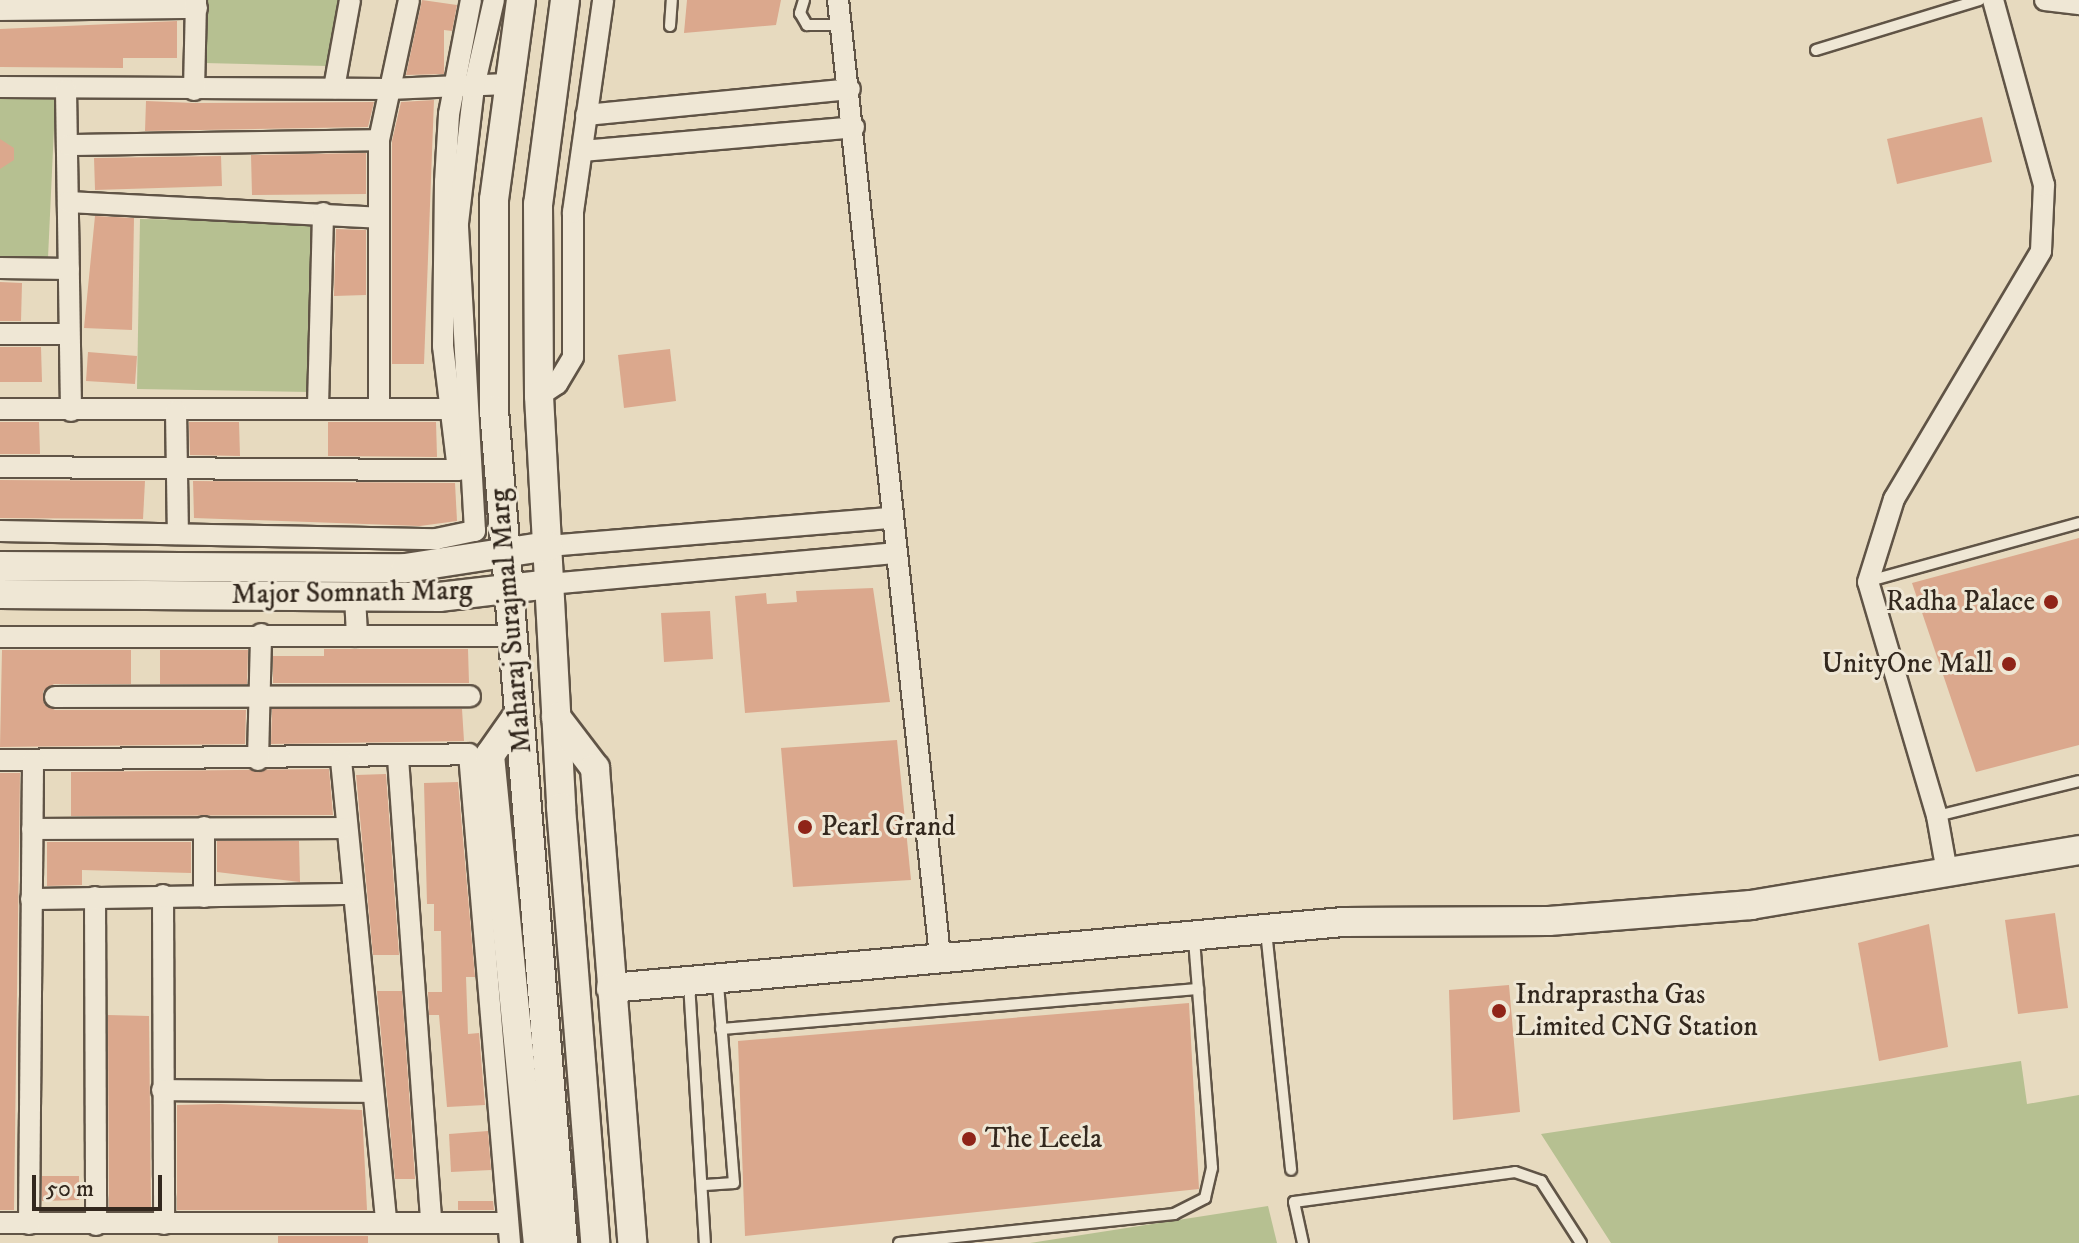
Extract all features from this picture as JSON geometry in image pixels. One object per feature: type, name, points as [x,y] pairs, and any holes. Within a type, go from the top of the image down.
[{"type":"main road","name":"Maharaj Surajmal Marg","points":[[521,0],[494,200],[491,320],[518,715],[563,1243]]},
{"type":"main road","name":"Maharaj Surajmal Marg","points":[[565,0],[538,204],[539,396],[556,717],[595,1243]]},
{"type":"main road","name":"Major Somnath Marg","points":[[0,566],[406,568],[506,550],[548,546]]},
{"type":"main road","name":"Major Somnath Marg","points":[[0,594],[439,597],[508,586],[549,584]]},
{"type":"main road","points":[[518,715],[490,755],[538,1243]]},
{"type":"main road","name":"Maharaj Surajmal Marg","points":[[556,717],[595,768],[632,1243]]},
{"type":"main road","points":[[611,988],[1344,922],[1549,921],[1751,905],[2079,850]]},
{"type":"street","points":[[334,88],[350,0]]},
{"type":"street","points":[[379,407],[379,140],[409,0]]},
{"type":"street","points":[[0,467],[176,472],[458,470],[450,409],[443,276],[471,0]]},
{"type":"street","points":[[0,531],[436,539],[475,531],[458,223],[464,87],[494,0]]},
{"type":"street","points":[[539,396],[557,384],[573,357],[573,212],[603,0]]},
{"type":"street","points":[[838,0],[850,89],[895,553],[940,956]]},
{"type":"street","points":[[1947,872],[1937,816],[1868,582],[1894,499],[2041,251],[2044,185],[1993,0]]},
{"type":"street","points":[[2045,0],[2079,4]]},
{"type":"street","points":[[0,10],[196,4],[194,90]]},
{"type":"street","points":[[0,87],[66,90],[389,89],[508,84]]},
{"type":"street","points":[[586,115],[850,89]]},
{"type":"street","points":[[66,90],[71,411]]},
{"type":"street","points":[[582,151],[854,127]]},
{"type":"street","points":[[68,145],[379,140]]},
{"type":"street","points":[[68,202],[379,218]]},
{"type":"street","points":[[318,406],[323,213]]},
{"type":"street","points":[[0,268],[69,269]]},
{"type":"street","points":[[0,334],[69,334]]},
{"type":"street","points":[[0,409],[176,411],[318,406],[450,409]]},
{"type":"street","points":[[176,411],[178,534]]},
{"type":"street","name":"Major Somnath Marg","points":[[548,546],[892,518]]},
{"type":"street","name":"Major Somnath Marg","points":[[549,584],[895,553]]},
{"type":"street","points":[[355,596],[357,636]]},
{"type":"street","points":[[0,637],[261,634],[512,636]]},
{"type":"street","points":[[258,760],[261,634]]},
{"type":"street","points":[[55,697],[258,694],[470,696]]},
{"type":"street","points":[[0,760],[341,760],[469,754],[509,1233],[431,1222],[386,1222],[266,1233],[164,1224],[0,1223]]},
{"type":"street","points":[[398,758],[431,1222]]},
{"type":"street","points":[[29,1224],[33,760]]},
{"type":"street","points":[[341,760],[349,894],[386,1222]]},
{"type":"street","points":[[204,827],[204,897]]},
{"type":"street","points":[[32,829],[344,828]]},
{"type":"street","points":[[31,899],[349,894]]},
{"type":"street","points":[[163,895],[164,1224]]},
{"type":"street","points":[[95,897],[96,1225]]},
{"type":"street","points":[[162,1090],[373,1092]]},
{"type":"lane","points":[[670,26],[672,0]]},
{"type":"lane","points":[[804,0],[800,13],[807,25],[841,25]]},
{"type":"lane","points":[[1816,50],[1980,0]]},
{"type":"lane","points":[[1868,582],[2079,523]]},
{"type":"lane","points":[[1937,816],[2079,781]]},
{"type":"lane","points":[[1265,929],[1291,1170]]},
{"type":"lane","points":[[899,1243],[1174,1214],[1205,1198],[1212,1168],[1193,936]]},
{"type":"lane","points":[[705,1185],[734,1183],[718,978]]},
{"type":"lane","points":[[689,981],[705,1185],[705,1243]]},
{"type":"lane","points":[[721,1029],[1198,989]]},
{"type":"lane","points":[[1303,1243],[1294,1202],[1515,1172],[1541,1181],[1581,1243]]},
{"type":"green space","points":[[206,0],[339,0],[327,66],[204,63]]},
{"type":"green space","points":[[56,85],[48,258],[0,257],[0,86]]},
{"type":"green space","points":[[140,219],[312,222],[309,392],[137,389]]},
{"type":"green space","points":[[2021,1061],[2027,1104],[2079,1095],[2079,1243],[1611,1243],[1541,1134]]},
{"type":"green space","points":[[1268,1206],[1277,1243],[1030,1243]]},
{"type":"building","points":[[422,0],[457,5],[452,31],[444,30],[444,74],[406,75]]},
{"type":"building","points":[[687,0],[781,0],[776,25],[684,33]]},
{"type":"building","points":[[177,21],[177,58],[123,58],[123,68],[0,67],[0,29]]},
{"type":"building","points":[[434,100],[424,364],[392,364],[392,141],[401,102]]},
{"type":"building","points":[[146,101],[374,102],[368,127],[145,131]]},
{"type":"building","points":[[1982,117],[1992,162],[1897,184],[1887,139]]},
{"type":"building","points":[[0,139],[14,148],[14,160],[0,169]]},
{"type":"building","points":[[366,153],[366,194],[252,195],[251,155]]},
{"type":"building","points":[[221,156],[222,186],[95,190],[94,158]]},
{"type":"building","points":[[95,216],[134,218],[132,330],[84,328]]},
{"type":"building","points":[[336,229],[366,230],[366,295],[334,296]]},
{"type":"building","points":[[0,282],[22,283],[21,321],[0,321]]},
{"type":"building","points":[[0,347],[41,347],[42,382],[0,382]]},
{"type":"building","points":[[670,349],[676,401],[624,408],[618,355]]},
{"type":"building","points":[[88,352],[137,356],[135,384],[86,381]]},
{"type":"building","points":[[0,422],[39,422],[40,454],[0,454]]},
{"type":"building","points":[[189,422],[239,422],[240,456],[190,455]]},
{"type":"building","points":[[328,422],[436,422],[437,457],[328,456]]},
{"type":"building","points":[[0,480],[145,481],[143,519],[0,518]]},
{"type":"building","points":[[193,481],[455,483],[457,521],[420,526],[194,518]]},
{"type":"building","name":"UnityOne Mall","points":[[2079,538],[2079,745],[1976,772],[1912,583]]},
{"type":"building","points":[[873,588],[890,702],[745,713],[735,596],[766,593],[767,604],[797,602],[796,591]]},
{"type":"building","points":[[710,611],[713,659],[664,662],[661,613]]},
{"type":"building","points":[[324,649],[468,649],[469,683],[273,683],[273,656],[324,656]]},
{"type":"building","points":[[2,650],[131,650],[131,684],[54,684],[43,691],[44,704],[55,710],[246,710],[245,744],[0,747]]},
{"type":"building","points":[[160,650],[248,650],[247,684],[160,684]]},
{"type":"building","points":[[272,709],[462,709],[464,741],[271,744]]},
{"type":"building","points":[[897,740],[911,880],[793,887],[781,748]]},
{"type":"building","points":[[329,769],[333,815],[71,816],[71,772]]},
{"type":"building","points":[[0,773],[20,773],[14,1210],[0,1210]]},
{"type":"building","points":[[386,774],[399,955],[373,955],[356,775]]},
{"type":"building","points":[[458,782],[475,977],[466,977],[468,1034],[479,1033],[485,1105],[447,1107],[439,1015],[429,1015],[428,992],[442,992],[441,931],[434,931],[434,904],[427,904],[424,783]]},
{"type":"building","points":[[217,841],[299,841],[300,882],[217,872]]},
{"type":"building","points":[[47,842],[191,842],[191,873],[82,870],[82,885],[47,886]]},
{"type":"building","points":[[2055,913],[2068,1008],[2018,1014],[2005,920]]},
{"type":"building","points":[[1929,924],[1948,1047],[1879,1061],[1858,943]]},
{"type":"building","points":[[1509,985],[1520,1112],[1453,1120],[1449,990]]},
{"type":"building","points":[[377,991],[402,991],[415,1179],[395,1179]]},
{"type":"building","name":"The Leela","points":[[1189,1003],[1199,1189],[745,1236],[738,1041]]},
{"type":"building","points":[[108,1015],[149,1016],[151,1210],[109,1210]]},
{"type":"building","points":[[177,1105],[362,1110],[367,1210],[177,1210]]},
{"type":"building","points":[[488,1131],[491,1170],[451,1172],[449,1134]]},
{"type":"building","points":[[42,1176],[79,1176],[79,1200],[42,1201]]},
{"type":"building","points":[[458,1201],[493,1201],[494,1210],[458,1210]]},
{"type":"building","points":[[278,1236],[368,1236],[368,1243],[278,1243]]},
{"type":"place","name":"Radha Palace","points":[[2051,602]]},
{"type":"place","name":"UnityOne Mall","points":[[2009,664]]},
{"type":"place","name":"Pearl Grand","points":[[805,827]]},
{"type":"place","name":"Indraprastha Gas Limited CNG Station","points":[[1499,1011]]},
{"type":"place","name":"The Leela","points":[[969,1139]]}]
